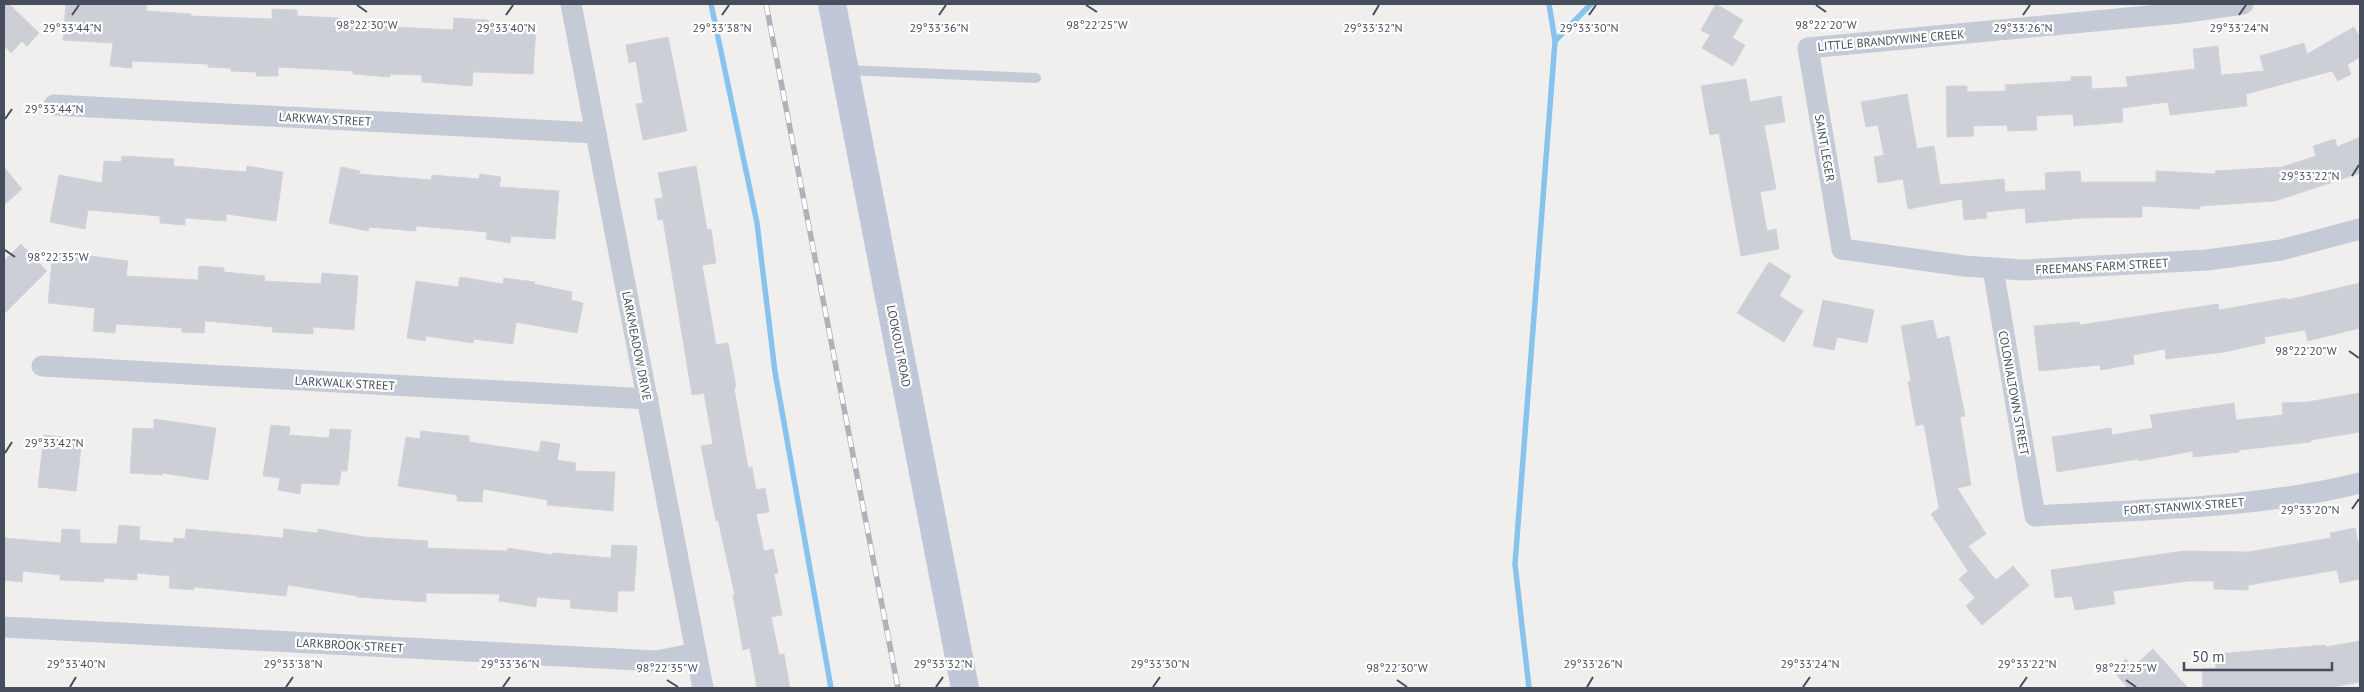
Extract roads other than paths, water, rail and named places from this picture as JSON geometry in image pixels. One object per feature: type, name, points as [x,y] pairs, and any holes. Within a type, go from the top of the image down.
[{"type":"street","name":"LARKMEADOW DRIVE","points":[[571,4],[703,688]]},
{"type":"street","name":"LOOKOUT ROAD","points":[[832,4],[966,688]]},
{"type":"street","name":"LITTLE BRANDYWINE CREEK","points":[[1808,48],[2180,13],[2243,4]]},
{"type":"street","name":"SAINT LEGER","points":[[1808,48],[1842,249]]},
{"type":"street","name":"LARKWAY STREET","points":[[54,105],[596,133]]},
{"type":"street","name":"FREEMANS FARM STREET","points":[[1842,249],[1993,269],[2023,270],[2208,260],[2281,250],[2360,229]]},
{"type":"street","name":"COLONIALTOWN STREET","points":[[1993,269],[2035,516]]},
{"type":"street","name":"LARKWALK STREET","points":[[42,366],[648,399]]},
{"type":"street","name":"FORT STANWIX STREET","points":[[2035,516],[2230,503],[2316,494],[2360,483]]},
{"type":"street","name":"LARKBROOK STREET","points":[[4,627],[657,661],[696,652]]},
{"type":"lane","points":[[845,70],[1036,78]]},
{"type":"waterway","points":[[711,4],[757,223],[775,372],[831,688]]},
{"type":"waterway","points":[[1529,688],[1515,564],[1555,41],[1549,4]]},
{"type":"waterway","points":[[1555,41],[1591,4]]},
{"type":"railway","points":[[766,4],[898,688]]}]
